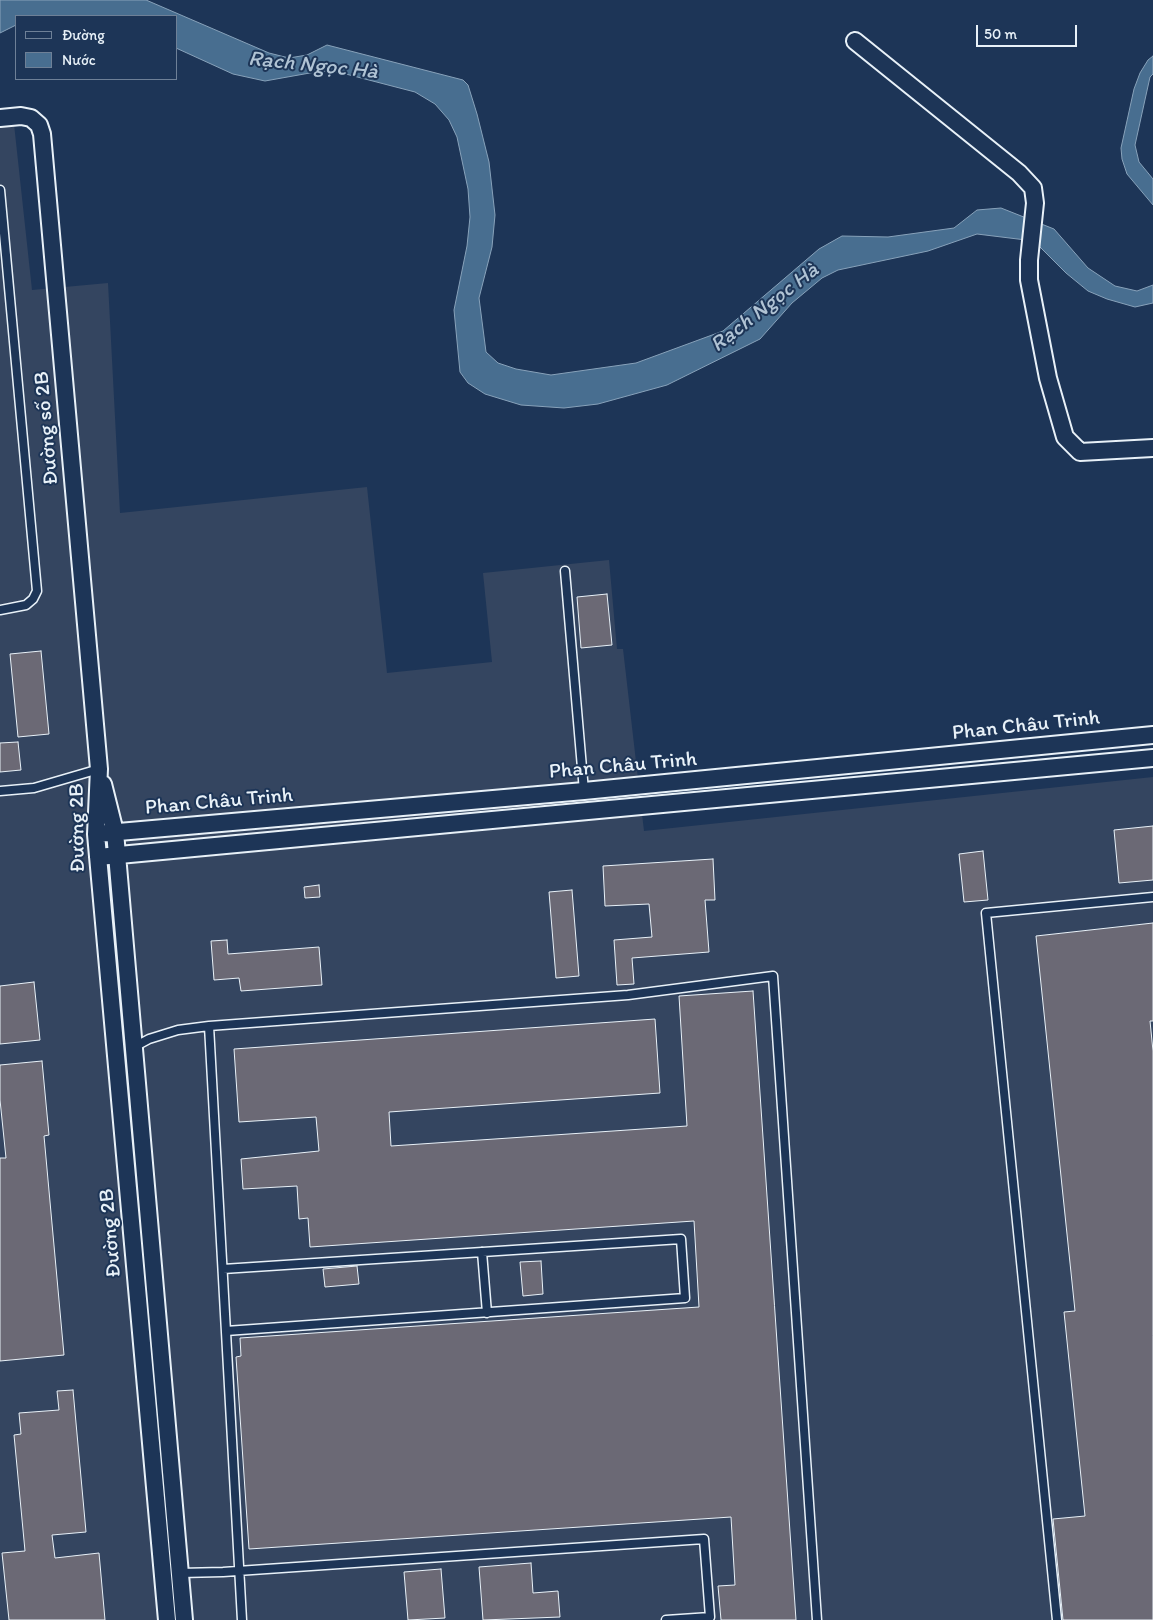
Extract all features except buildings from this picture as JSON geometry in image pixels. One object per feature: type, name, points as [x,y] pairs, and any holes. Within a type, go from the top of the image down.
[{"type":"street","points":[[855,41],[1019,173],[1033,188],[1035,203],[1029,260],[1029,280],[1048,378],[1065,438],[1080,452],[1153,448]]},
{"type":"street","name":"Đường số 2B","points":[[0,118],[21,116],[31,118],[39,125],[42,134],[99,769]]},
{"type":"street","name":"Phan Châu Trinh","points":[[96,834],[584,791],[1153,735]]},
{"type":"street","name":"Phan Châu Trinh","points":[[98,856],[1153,758]]},
{"type":"street","name":"Đường 2B","points":[[99,769],[115,832],[118,855],[136,1046],[184,1620]]},
{"type":"street","name":"Đường 2B","points":[[99,769],[96,834],[167,1620]]},
{"type":"lane","points":[[0,190],[37,586],[36,595],[26,606],[0,610]]},
{"type":"lane","points":[[565,571],[584,791]]},
{"type":"lane","points":[[0,791],[34,788],[99,769]]},
{"type":"lane","points":[[1057,1620],[986,913],[1153,896]]},
{"type":"lane","points":[[136,1046],[149,1039],[178,1030],[209,1026],[628,995],[773,976],[817,1620]]},
{"type":"lane","points":[[209,1026],[242,1620]]},
{"type":"lane","points":[[223,1269],[680,1240],[685,1298],[226,1331]]},
{"type":"lane","points":[[482,1252],[487,1313]]},
{"type":"lane","points":[[180,1572],[240,1571],[704,1539],[710,1617],[666,1620]]},
{"type":"shaded area","points":[[14,124],[32,290],[108,283],[120,513],[367,487],[387,673],[492,662],[483,573],[609,560],[617,649],[623,649],[644,831],[1153,777],[1153,1620],[0,1620],[0,125]]},
{"type":"water","name":"Rạch Ngọc Hà","points":[[0,0],[146,0],[269,53],[289,58],[307,55],[327,45],[463,80],[468,85],[489,162],[495,215],[492,247],[479,298],[486,352],[498,363],[516,369],[551,375],[636,363],[723,331],[819,249],[842,236],[888,237],[954,228],[977,210],[1001,208],[1054,229],[1088,268],[1115,286],[1137,291],[1153,285],[1153,303],[1135,307],[1088,291],[1066,273],[1034,241],[977,234],[928,251],[838,270],[822,278],[792,303],[760,339],[667,385],[598,404],[564,408],[521,405],[485,394],[468,383],[460,372],[454,310],[467,246],[470,217],[468,189],[457,137],[449,120],[435,104],[415,92],[342,73],[321,71],[265,81],[233,74],[178,49],[178,15],[15,15],[15,26],[0,33]]},
{"type":"water","points":[[1153,56],[1153,74],[1150,77],[1135,145],[1139,162],[1153,179],[1153,205],[1127,174],[1121,148],[1134,89],[1140,73],[1148,60]]}]
